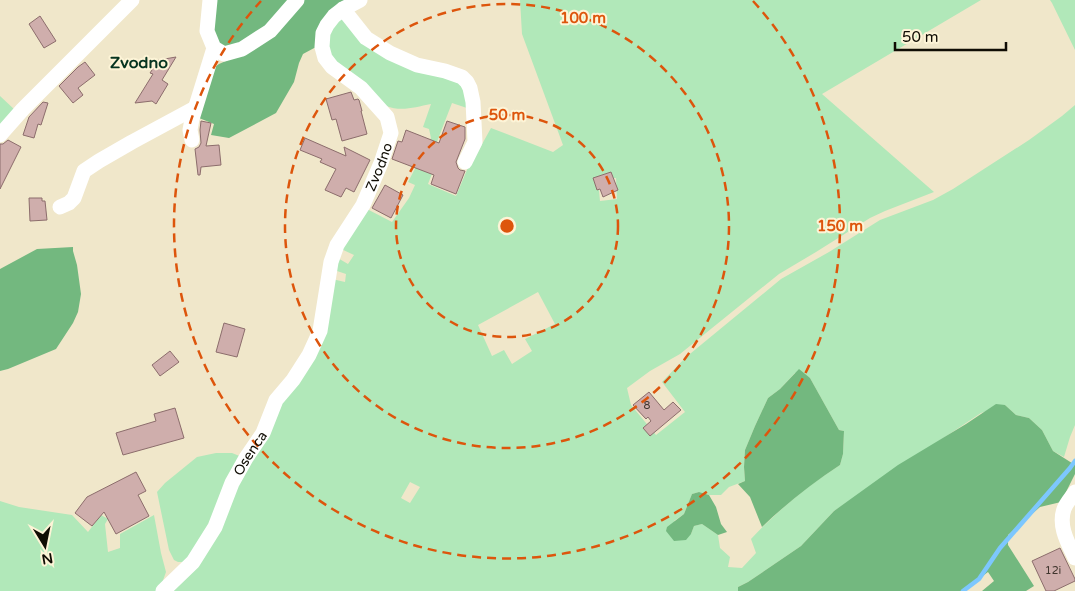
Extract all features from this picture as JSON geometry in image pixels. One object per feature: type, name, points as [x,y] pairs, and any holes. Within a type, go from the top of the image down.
[{"type":"street","points":[[0,135],[23,109],[132,0]]},
{"type":"street","points":[[210,0],[206,31],[214,48],[224,54],[242,49],[270,31],[297,0]]},
{"type":"street","name":"Zvodno","points":[[324,309],[330,262],[337,245],[363,205],[381,163],[391,133],[387,117],[381,109],[361,88],[332,67],[325,58],[322,47],[323,33],[327,24],[343,9],[360,0]]},
{"type":"street","points":[[343,9],[366,38],[390,54],[417,65],[462,77],[467,82],[472,102],[475,142],[465,162]]},
{"type":"street","points":[[192,140],[190,130],[195,108],[214,48]]},
{"type":"street","points":[[60,207],[69,203],[74,198],[84,172],[99,161],[195,108]]},
{"type":"street","name":"Osenca","points":[[163,591],[193,562],[215,527],[232,483],[263,433],[276,400],[293,380],[309,355],[320,331],[324,309]]},
{"type":"street","points":[[1075,492],[1064,508],[1062,521],[1064,534],[1075,558]]},
{"type":"green space","points":[[213,0],[291,0],[273,21],[239,46],[221,48],[213,39]]},
{"type":"green space","points":[[302,0],[350,0],[316,47],[303,54],[294,82],[276,113],[229,138],[211,135],[214,124],[194,116],[209,71],[219,64],[253,49]]},
{"type":"green space","points":[[520,0],[981,0],[822,94],[934,192],[870,218],[779,274],[680,354],[650,371],[627,388],[631,405],[656,435],[685,412],[662,382],[685,358],[781,279],[880,220],[933,200],[953,189],[1029,140],[1075,105],[1075,425],[1064,457],[1053,451],[1042,430],[1029,418],[1016,415],[1005,405],[981,413],[834,511],[801,546],[738,587],[738,591],[166,591],[182,576],[277,407],[301,377],[332,279],[345,282],[346,274],[331,269],[336,257],[348,264],[354,255],[339,248],[365,208],[392,222],[409,198],[415,185],[408,182],[431,138],[429,129],[423,127],[431,104],[403,109],[386,106],[332,60],[325,38],[339,14],[354,30],[462,83],[470,109],[452,103],[433,152],[439,156],[428,184],[456,196],[472,158],[476,155],[491,128],[553,152],[563,145],[522,34]],"holes":[[[616,178],[617,199],[600,201],[598,180]],[[538,292],[555,324],[525,339],[532,351],[512,364],[504,350],[492,356],[478,325]],[[795,373],[810,378],[839,430],[844,431],[843,454],[840,465],[793,499],[751,539],[756,553],[742,568],[728,567],[730,557],[720,548],[718,535],[702,524],[694,526],[691,534],[674,521],[684,514],[692,494],[699,492],[709,495],[721,495],[729,487],[745,481],[745,450],[768,398],[780,389]],[[410,482],[420,487],[410,503],[401,498]]]},
{"type":"green space","points":[[1050,0],[1075,0],[1075,50],[1052,3]]},
{"type":"green space","points":[[0,96],[15,110],[0,128]]},
{"type":"green space","points":[[73,247],[81,294],[78,312],[73,323],[56,349],[0,371],[0,269],[37,249]]},
{"type":"green space","points":[[799,369],[810,378],[839,430],[844,431],[843,454],[840,465],[800,494],[762,527],[750,497],[738,484],[745,481],[745,450],[768,398],[780,389]]},
{"type":"green space","points":[[996,404],[1005,405],[1016,415],[1029,418],[1042,430],[1053,451],[1075,465],[1075,474],[1061,502],[1040,507],[1008,535],[1008,545],[1034,586],[1026,591],[982,591],[994,581],[988,572],[963,591],[738,591],[738,587],[801,546],[834,511],[898,465]]},
{"type":"green space","points":[[216,453],[232,453],[242,457],[211,527],[187,562],[178,562],[174,560],[169,550],[157,492],[165,483],[197,457]]},
{"type":"green space","points":[[699,492],[709,495],[716,507],[721,524],[727,532],[718,535],[702,524],[694,526],[686,540],[674,541],[666,531],[667,527],[684,514],[692,494]]},
{"type":"green space","points":[[0,501],[19,507],[72,515],[88,532],[101,515],[108,519],[105,524],[108,552],[120,548],[120,534],[154,515],[166,572],[161,586],[156,591],[0,591]]},
{"type":"building","points":[[40,16],[56,41],[44,48],[29,24]]},
{"type":"building","points":[[176,57],[162,80],[168,84],[156,104],[152,101],[135,103],[153,74],[150,73],[154,67],[153,61]]},
{"type":"building","points":[[85,62],[95,75],[78,88],[83,95],[73,103],[59,86]]},
{"type":"building","points":[[351,92],[354,100],[359,100],[367,134],[342,141],[336,119],[332,120],[326,99]]},
{"type":"building","points":[[43,102],[48,103],[41,125],[38,124],[34,138],[23,135],[29,117]]},
{"type":"building","points":[[201,121],[211,123],[206,146],[219,145],[221,165],[201,167],[200,175],[198,175],[195,149],[201,143]]},
{"type":"building","points":[[447,121],[465,127],[465,139],[456,162],[460,170],[465,171],[456,194],[431,184],[434,175],[392,159],[398,141],[402,142],[406,130],[439,143]]},
{"type":"building","points":[[305,138],[346,156],[344,147],[370,160],[354,192],[346,188],[341,197],[325,190],[336,169],[320,162],[322,159],[300,150]]},
{"type":"building","points":[[8,140],[21,147],[0,189],[0,144]]},
{"type":"building","points":[[611,172],[618,190],[603,197],[600,189],[597,190],[593,178]]},
{"type":"building","points":[[385,185],[403,195],[391,218],[372,208]]},
{"type":"building","points":[[29,198],[42,198],[42,201],[45,201],[47,220],[30,221]]},
{"type":"building","points":[[224,323],[245,329],[237,357],[216,352]]},
{"type":"building","points":[[170,351],[179,362],[160,376],[152,365]]},
{"type":"building","points":[[649,392],[664,410],[673,402],[681,410],[650,436],[643,428],[651,421],[648,417],[646,419],[633,405]]},
{"type":"building","points":[[175,408],[184,438],[123,455],[116,433],[156,421],[154,414]]},
{"type":"building","points":[[136,472],[146,491],[138,495],[149,516],[116,534],[104,512],[92,526],[75,513],[87,497]]},
{"type":"building","points":[[1060,548],[1075,581],[1054,591],[1046,591],[1032,561]]},
{"type":"waterway","points":[[963,591],[979,579],[1000,548],[1075,461]]},
{"type":"district","name":"Zvodno","points":[[139,63]]}]
